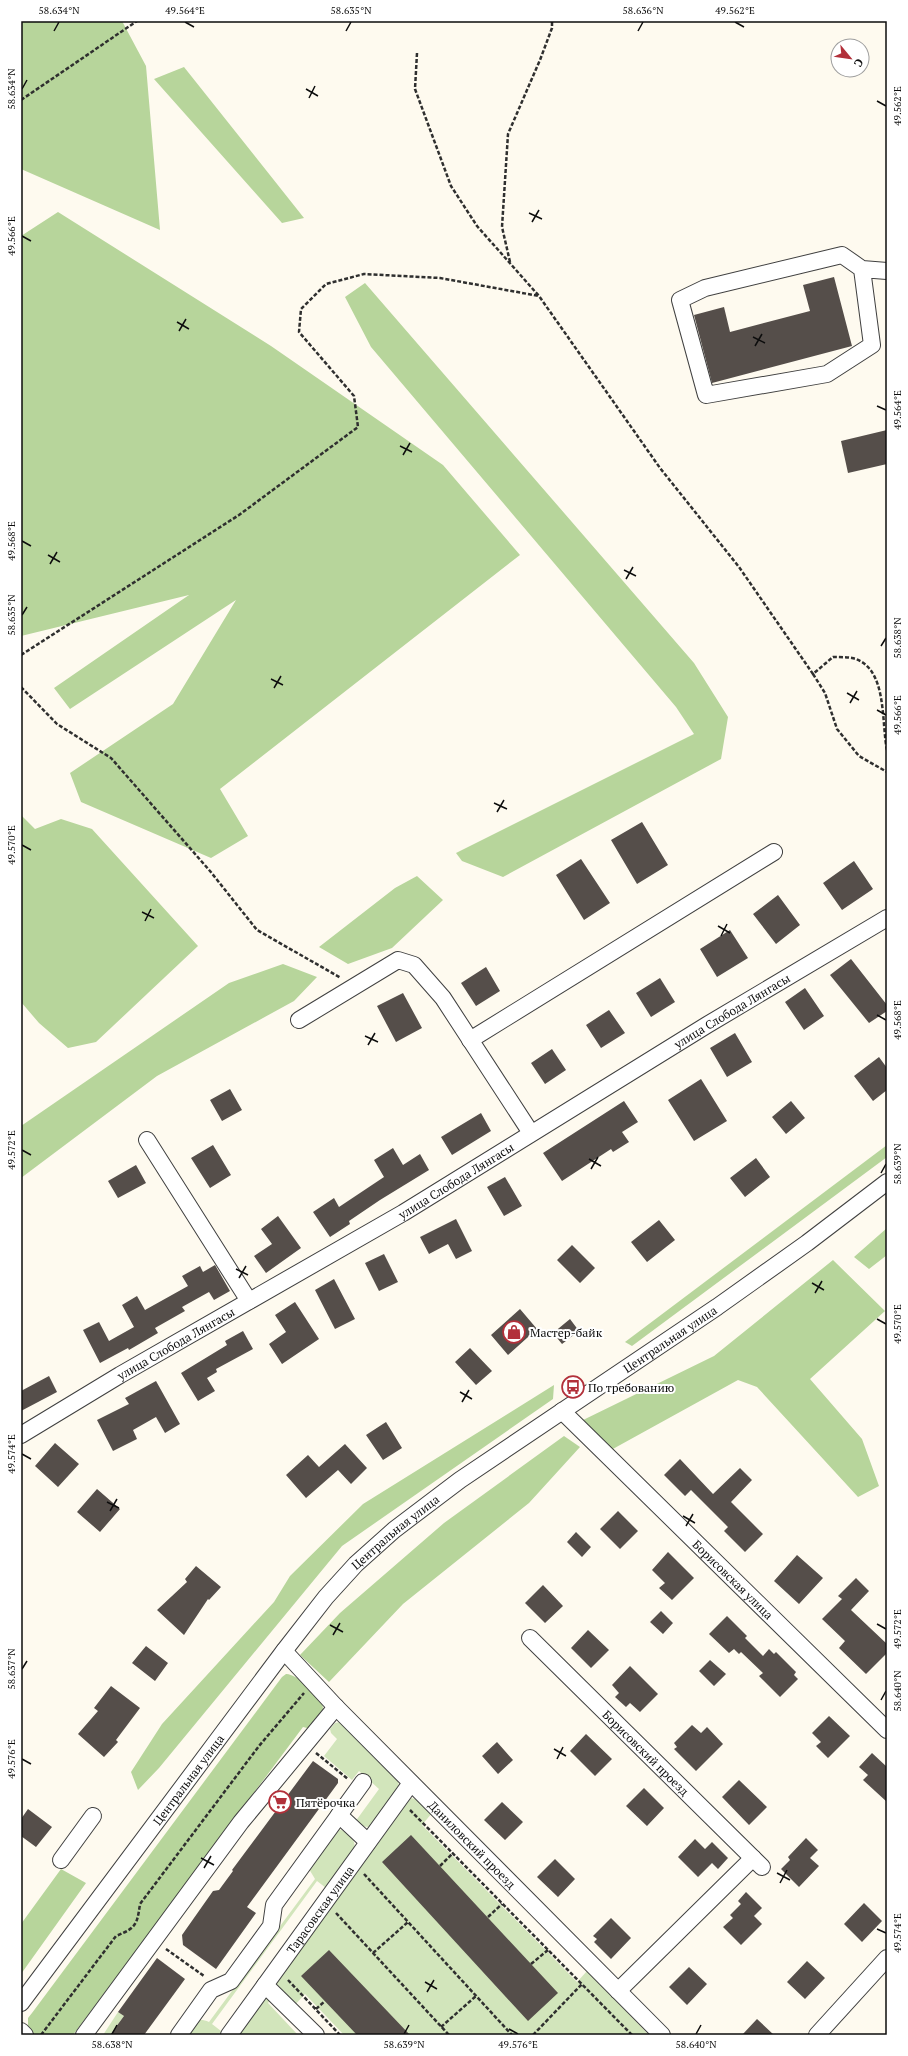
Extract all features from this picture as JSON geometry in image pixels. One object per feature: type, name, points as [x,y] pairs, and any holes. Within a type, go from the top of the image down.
[{"type":"street","points":[[862,269],[872,345],[827,374],[706,395],[680,300],[705,288],[842,254],[862,269],[887,271]]},
{"type":"street","points":[[470,1040],[774,852]]},
{"type":"street","name":"улица Слобода Лянгасы","points":[[21,1435],[120,1375],[403,1213],[530,1133],[707,1025],[887,918]]},
{"type":"street","points":[[299,1020],[398,960],[414,966],[443,998],[530,1133]]},
{"type":"street","points":[[147,1140],[249,1301]]},
{"type":"street","name":"Центральная улица","points":[[21,2004],[284,1651],[326,1597],[351,1569],[394,1530],[460,1480],[717,1307],[807,1243],[887,1182]]},
{"type":"street","name":"Борисовская улица","points":[[562,1412],[887,1730]]},
{"type":"street","name":"Борисовский проезд","points":[[530,1638],[757,1863],[618,1991]]},
{"type":"street","name":"Даниловский проезд","points":[[284,1651],[410,1783],[662,2035]]},
{"type":"street","points":[[84,2035],[241,1822],[336,1707]]},
{"type":"street","points":[[179,2035],[211,1990],[231,1981],[271,1926],[274,1905],[363,1782]]},
{"type":"street","name":"Тарасовская улица","points":[[229,2035],[410,1783]]},
{"type":"street","points":[[339,1815],[368,1842]]},
{"type":"street","points":[[61,1860],[94,1816]]},
{"type":"street","points":[[817,2035],[887,1958]]},
{"type":"street","points":[[265,1985],[316,2035]]},
{"type":"street","points":[[21,2031],[24,2035]]},
{"type":"path","points":[[21,100],[137,21]]},
{"type":"path","points":[[510,263],[502,227],[508,134],[540,60],[552,28],[552,21]]},
{"type":"path","points":[[417,52],[416,89],[452,186],[477,226],[539,296],[660,468],[739,566],[813,674],[824,693],[837,729],[859,756],[887,772]]},
{"type":"path","points":[[21,655],[239,515],[358,427],[354,396],[299,332],[301,309],[326,284],[364,274],[440,278],[539,296]]},
{"type":"path","points":[[813,674],[833,657],[853,658],[871,669],[880,691],[887,750]]},
{"type":"path","points":[[21,687],[57,724],[111,758],[210,871],[257,930],[355,986]]},
{"type":"path","points":[[41,2035],[116,1936],[131,1929],[138,1920],[140,1904],[260,1746],[313,1682]]},
{"type":"path","points":[[312,1752],[322,1757],[350,1780],[345,1786]]},
{"type":"path","points":[[410,1810],[632,2035]]},
{"type":"path","points":[[440,1866],[453,1853]]},
{"type":"path","points":[[364,1874],[512,2035]]},
{"type":"path","points":[[488,1917],[502,1904]]},
{"type":"path","points":[[336,1913],[448,2035]]},
{"type":"path","points":[[373,1953],[408,1922]]},
{"type":"path","points":[[164,1947],[206,1978]]},
{"type":"path","points":[[531,1964],[548,1950]]},
{"type":"path","points":[[288,1980],[340,2035]]},
{"type":"path","points":[[533,2035],[582,1984]]},
{"type":"path","points":[[441,2027],[476,1996]]},
{"type":"path","points":[[316,2009],[325,2001]]},
{"type":"green space","points":[[21,21],[122,21],[146,66],[160,230],[21,169]]},
{"type":"green space","points":[[184,67],[304,218],[282,223],[154,79]]},
{"type":"green space","points":[[58,212],[271,346],[443,465],[520,555],[220,789],[248,836],[211,858],[81,802],[70,773],[173,704],[236,600],[70,709],[54,688],[189,595],[21,636],[21,236]]},
{"type":"green space","points":[[365,283],[694,663],[728,717],[721,759],[503,877],[462,861],[456,853],[694,734],[676,707],[371,347],[345,297]]},
{"type":"green space","points":[[21,815],[35,829],[61,819],[92,829],[198,946],[96,1042],[68,1048],[39,1023],[21,1002]]},
{"type":"green space","points":[[417,876],[443,900],[392,948],[348,964],[319,947],[395,888]]},
{"type":"green space","points":[[283,964],[317,977],[294,1001],[157,1076],[21,1178],[21,1126],[229,983]]},
{"type":"green space","points":[[887,1145],[887,1157],[632,1346],[625,1342]]},
{"type":"green space","points":[[887,1228],[887,1255],[869,1269],[854,1257]]},
{"type":"green space","points":[[833,1260],[885,1311],[810,1379],[862,1439],[879,1486],[858,1497],[757,1387],[738,1380],[611,1450],[579,1422],[714,1356]]},
{"type":"green space","points":[[554,1385],[553,1399],[342,1546],[159,1768],[138,1790],[131,1772],[162,1724],[274,1602],[290,1576],[363,1504]]},
{"type":"green space","points":[[564,1436],[580,1447],[529,1503],[403,1604],[329,1682],[300,1655],[340,1613],[444,1523]]},
{"type":"green space","points":[[286,1674],[301,1680],[320,1699],[323,1706],[323,1713],[311,1729],[303,1727],[73,2035],[35,2035],[28,2026],[28,2018],[282,1677]]},
{"type":"green space","points":[[340,1722],[397,1777],[399,1786],[397,1791],[369,1827],[359,1826],[355,1822],[379,1789],[359,1771],[352,1780],[324,1756],[337,1739],[331,1733],[330,1729],[335,1723]]},
{"type":"green space","points":[[411,1798],[419,1800],[432,1813],[422,1825],[577,1982],[587,1971],[649,2035],[344,2035],[305,1994],[293,2007],[275,1985]]},
{"type":"green space","points":[[338,1829],[351,1836],[355,1846],[354,1850],[326,1888],[317,1881],[212,2024],[221,2031],[219,2035],[184,2035],[195,2022],[204,2020],[209,2022],[315,1879],[309,1869]]},
{"type":"green space","points":[[61,1869],[86,1883],[21,1974],[21,1924]]},
{"type":"green space","points":[[267,1999],[270,2000],[268,2003],[298,2035],[235,2035],[261,2001]]},
{"type":"green space","points":[[118,2012],[124,2016],[110,2035],[103,2035]]},
{"type":"building","points":[[834,277],[852,346],[712,383],[694,315],[724,307],[730,332],[810,311],[803,285]]},
{"type":"building","points":[[887,430],[887,464],[848,473],[841,441]]},
{"type":"building","points":[[642,822],[668,865],[637,884],[611,840]]},
{"type":"building","points":[[581,859],[610,903],[584,920],[556,875]]},
{"type":"building","points":[[854,861],[873,889],[842,910],[823,883]]},
{"type":"building","points":[[778,895],[800,925],[776,944],[753,914]]},
{"type":"building","points":[[730,930],[748,958],[717,977],[700,949]]},
{"type":"building","points":[[851,959],[887,1005],[887,1011],[869,1023],[830,975]]},
{"type":"building","points":[[486,967],[500,991],[476,1006],[461,983]]},
{"type":"building","points":[[660,978],[675,1002],[651,1017],[636,993]]},
{"type":"building","points":[[805,988],[824,1016],[804,1030],[785,1002]]},
{"type":"building","points":[[403,993],[422,1028],[396,1042],[377,1006]]},
{"type":"building","points":[[609,1010],[625,1033],[601,1048],[586,1025]]},
{"type":"building","points":[[735,1033],[752,1062],[727,1077],[710,1048]]},
{"type":"building","points":[[552,1049],[566,1070],[545,1084],[531,1063]]},
{"type":"building","points":[[879,1057],[887,1068],[887,1090],[873,1101],[854,1076]]},
{"type":"building","points":[[701,1079],[727,1121],[694,1141],[668,1100]]},
{"type":"building","points":[[230,1089],[242,1110],[222,1121],[210,1100]]},
{"type":"building","points":[[624,1101],[638,1122],[622,1132],[629,1142],[613,1152],[611,1149],[562,1181],[543,1153]]},
{"type":"building","points":[[791,1101],[805,1118],[786,1134],[772,1117]]},
{"type":"building","points":[[481,1113],[491,1131],[452,1155],[441,1137]]},
{"type":"building","points":[[213,1145],[231,1175],[210,1188],[191,1158]]},
{"type":"building","points":[[393,1148],[403,1165],[420,1154],[429,1170],[380,1200],[349,1221],[350,1224],[330,1237],[313,1212],[334,1198],[339,1207],[384,1177],[374,1160]]},
{"type":"building","points":[[756,1158],[770,1177],[745,1197],[730,1178]]},
{"type":"building","points":[[136,1165],[146,1183],[118,1198],[108,1181]]},
{"type":"building","points":[[505,1177],[522,1206],[504,1216],[487,1187]]},
{"type":"building","points":[[278,1216],[301,1248],[266,1273],[254,1256],[272,1244],[261,1229]]},
{"type":"building","points":[[456,1219],[472,1251],[456,1259],[448,1244],[429,1254],[420,1237]]},
{"type":"building","points":[[659,1220],[675,1240],[647,1262],[631,1242]]},
{"type":"building","points":[[572,1245],[595,1268],[580,1283],[557,1260]]},
{"type":"building","points":[[384,1254],[398,1282],[379,1291],[365,1263]]},
{"type":"building","points":[[215,1265],[230,1291],[214,1300],[209,1292],[182,1307],[185,1311],[155,1328],[158,1333],[129,1350],[128,1348],[100,1363],[83,1330],[99,1322],[109,1341],[134,1327],[122,1305],[137,1296],[145,1310],[188,1286],[182,1276],[200,1266],[203,1272]]},
{"type":"building","points":[[334,1279],[355,1319],[335,1329],[315,1290]]},
{"type":"building","points":[[295,1302],[319,1339],[282,1364],[269,1344],[286,1332],[275,1315]]},
{"type":"building","name":"Мастер-байк","points":[[520,1309],[537,1329],[508,1355],[491,1335]]},
{"type":"building","points":[[570,1319],[579,1331],[562,1344],[553,1333]]},
{"type":"building","points":[[243,1331],[253,1349],[216,1369],[217,1372],[207,1378],[215,1391],[198,1401],[181,1373],[227,1345],[225,1341]]},
{"type":"building","points":[[470,1348],[492,1371],[476,1385],[455,1362]]},
{"type":"building","points":[[49,1376],[57,1392],[21,1411],[21,1391]]},
{"type":"building","points":[[156,1381],[180,1424],[165,1433],[156,1417],[133,1430],[137,1439],[113,1451],[97,1420],[129,1404],[125,1398]]},
{"type":"building","points":[[386,1422],[402,1448],[383,1460],[366,1435]]},
{"type":"building","points":[[55,1443],[79,1464],[58,1487],[35,1466]]},
{"type":"building","points":[[345,1444],[367,1468],[351,1484],[338,1470],[306,1498],[286,1475],[308,1455],[319,1467]]},
{"type":"building","points":[[680,1459],[713,1494],[740,1468],[752,1480],[731,1502],[763,1534],[745,1552],[724,1531],[728,1527],[691,1490],[685,1496],[664,1475]]},
{"type":"building","points":[[97,1489],[120,1509],[100,1532],[77,1512]]},
{"type":"building","points":[[618,1511],[638,1531],[620,1549],[600,1529]]},
{"type":"building","points":[[576,1532],[591,1547],[582,1557],[567,1542]]},
{"type":"building","points":[[668,1552],[694,1578],[672,1600],[659,1588],[665,1583],[652,1570]]},
{"type":"building","points":[[797,1555],[823,1578],[799,1604],[774,1581]]},
{"type":"building","points":[[196,1566],[221,1587],[209,1600],[208,1599],[184,1635],[157,1610],[187,1582],[185,1579]]},
{"type":"building","points":[[856,1578],[869,1591],[851,1610],[887,1644],[887,1653],[866,1674],[839,1648],[845,1641],[822,1619],[842,1599],[838,1596]]},
{"type":"building","points":[[543,1585],[563,1606],[545,1623],[525,1603]]},
{"type":"building","points":[[661,1611],[673,1623],[663,1634],[650,1622]]},
{"type":"building","points":[[727,1616],[747,1636],[745,1638],[763,1656],[769,1649],[774,1654],[776,1652],[796,1672],[794,1675],[798,1679],[780,1697],[759,1676],[763,1673],[741,1652],[739,1654],[734,1649],[729,1653],[709,1634]]},
{"type":"building","points":[[588,1630],[609,1650],[591,1668],[571,1648]]},
{"type":"building","points":[[146,1646],[168,1663],[155,1681],[132,1663]]},
{"type":"building","points":[[710,1660],[726,1674],[714,1686],[699,1671]]},
{"type":"building","points":[[630,1666],[658,1694],[640,1712],[630,1703],[626,1707],[615,1697],[619,1693],[612,1685]]},
{"type":"building","points":[[111,1686],[140,1708],[116,1740],[118,1742],[104,1757],[78,1734],[98,1711],[94,1708]]},
{"type":"building","points":[[829,1716],[850,1736],[828,1758],[816,1746],[821,1742],[812,1733]]},
{"type":"building","points":[[692,1725],[701,1733],[707,1727],[723,1744],[696,1771],[674,1749],[677,1747],[674,1743]]},
{"type":"building","points":[[586,1734],[612,1759],[595,1776],[570,1751]]},
{"type":"building","points":[[497,1742],[513,1760],[498,1774],[482,1756]]},
{"type":"building","points":[[872,1753],[887,1767],[887,1802],[863,1780],[868,1775],[859,1767]]},
{"type":"building","points":[[313,1761],[338,1779],[338,1783],[247,1907],[256,1913],[216,1969],[183,1945],[182,1935],[213,1891],[219,1890],[233,1871],[232,1870]]},
{"type":"building","points":[[739,1780],[767,1807],[749,1825],[722,1797]]},
{"type":"building","points":[[644,1788],[664,1808],[647,1826],[626,1806]]},
{"type":"building","points":[[502,1802],[523,1822],[505,1840],[484,1820]]},
{"type":"building","points":[[28,1809],[52,1827],[36,1847],[21,1836],[21,1819]]},
{"type":"building","points":[[411,1835],[558,1993],[528,2021],[382,1862]]},
{"type":"building","points":[[806,1838],[818,1850],[810,1858],[819,1866],[799,1887],[781,1869],[790,1860],[788,1857]]},
{"type":"building","points":[[695,1839],[705,1849],[712,1842],[728,1858],[718,1869],[712,1863],[698,1877],[678,1857]]},
{"type":"building","points":[[555,1859],[575,1879],[558,1897],[537,1877]]},
{"type":"building","points":[[746,1892],[762,1908],[754,1916],[762,1924],[741,1945],[723,1927],[733,1918],[730,1915],[741,1904],[738,1901]]},
{"type":"building","points":[[864,1903],[882,1921],[862,1942],[844,1924]]},
{"type":"building","points":[[611,1918],[631,1938],[611,1959],[594,1942],[597,1939],[593,1936]]},
{"type":"building","points":[[329,1950],[410,2035],[357,2035],[301,1976]]},
{"type":"building","points":[[157,1958],[185,1979],[144,2035],[110,2035],[124,2016],[118,2012]]},
{"type":"building","points":[[807,1961],[825,1978],[805,1999],[787,1982]]},
{"type":"building","points":[[689,1967],[707,1984],[687,2005],[669,1987]]},
{"type":"building","points":[[757,2019],[774,2035],[742,2035]]},
{"type":"place","name":"Мастер-байк","points":[[514,1332]]},
{"type":"place","name":"По требованию","points":[[573,1387]]},
{"type":"place","name":"Пятёрочка","points":[[280,1802]]}]
